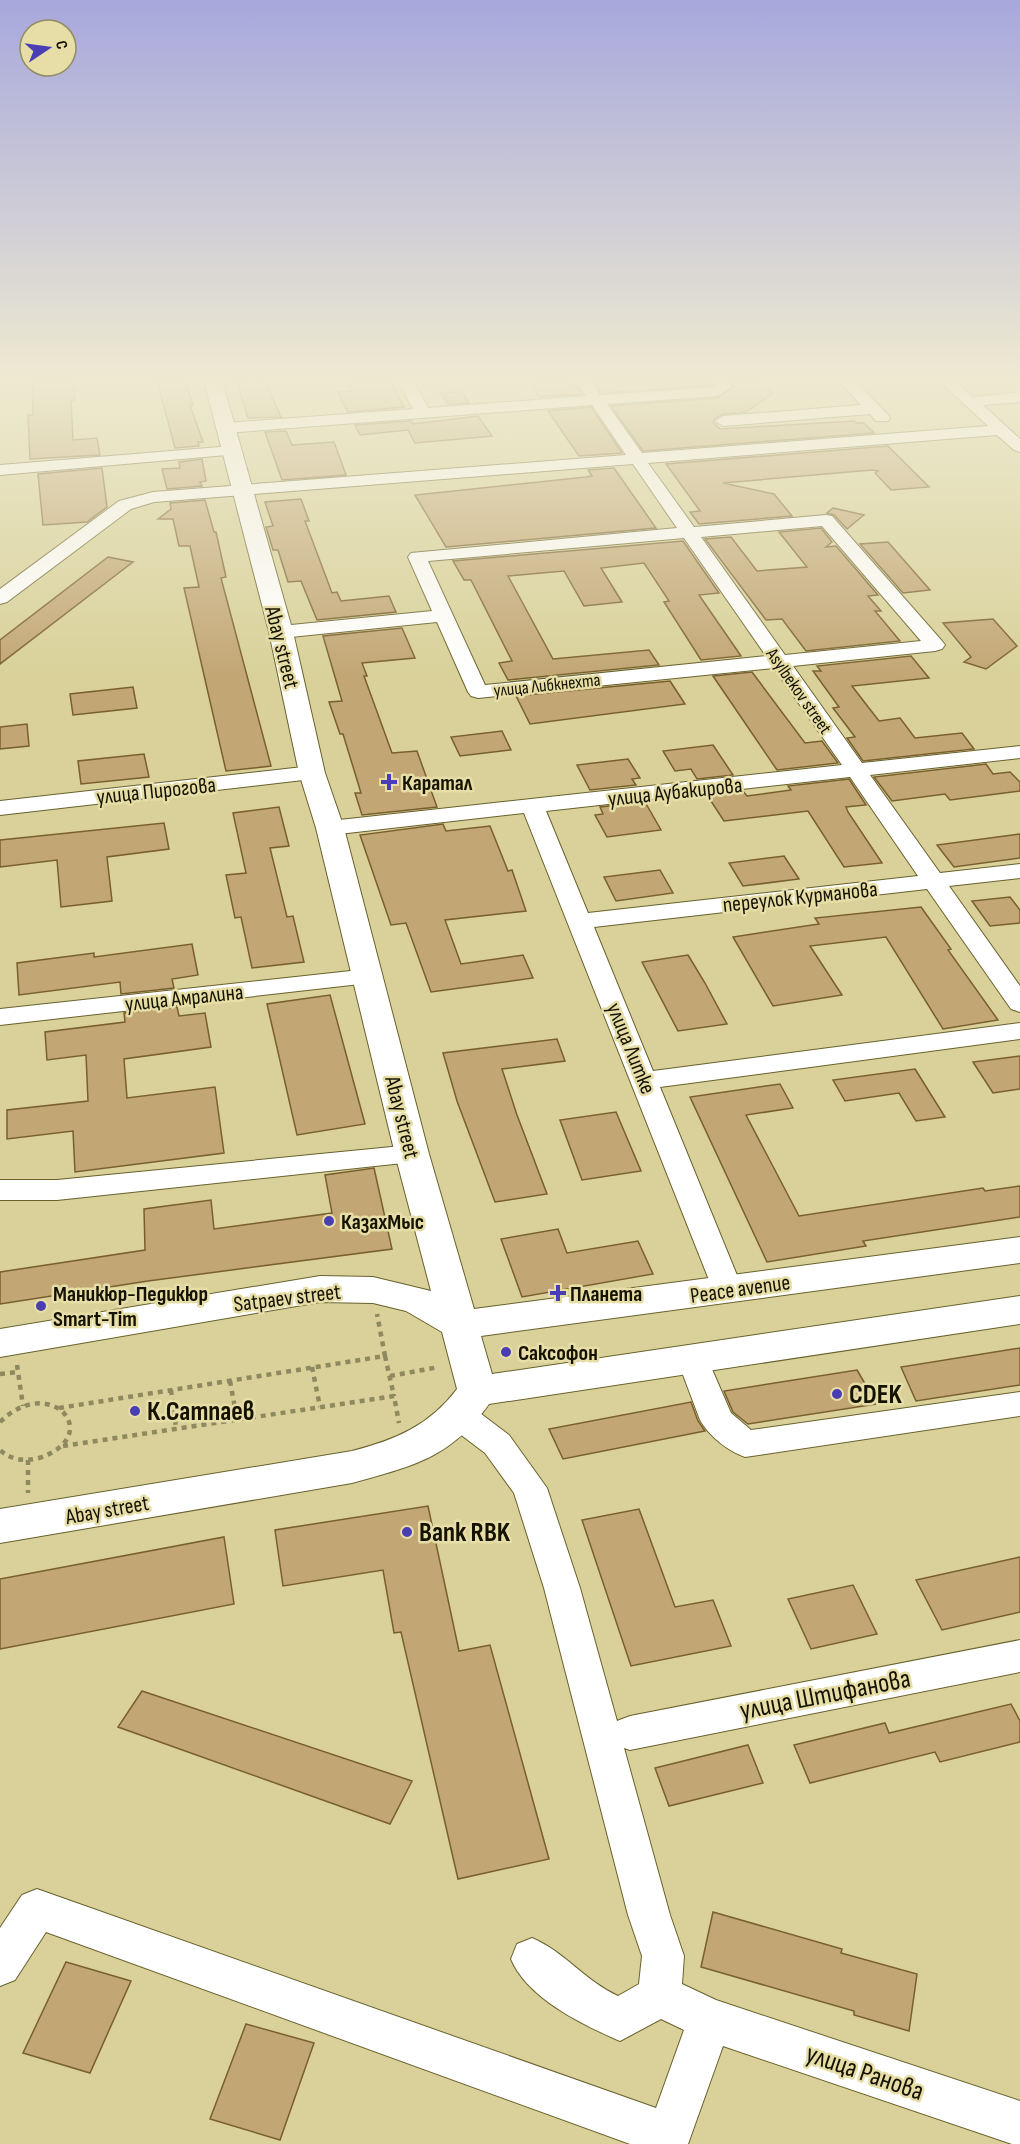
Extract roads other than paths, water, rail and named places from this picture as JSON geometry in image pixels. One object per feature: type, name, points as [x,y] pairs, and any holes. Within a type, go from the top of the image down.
[{"type":"main road","name":"Abay street","points":[[14,1524],[352,1467],[405,1453],[438,1435],[469,1390],[460,1325],[412,1154],[330,828],[312,773],[281,632],[239,477]]},
{"type":"main road","name":"Peace avenue","points":[[460,1325],[1020,1250]]},
{"type":"main road","name":"Satpaev street","points":[[9,1358],[320,1289],[373,1290],[417,1300],[460,1325]]},
{"type":"main road","points":[[469,1390],[1020,1310]]},
{"type":"street","points":[[0,598],[125,504],[153,497],[408,477]]},
{"type":"street","name":"Asylbekov street","points":[[651,477],[778,662],[1020,1004]]},
{"type":"street","name":"улица Либкнехта","points":[[826,520],[935,645],[478,692],[417,557],[689,533],[826,520]]},
{"type":"street","points":[[281,632],[444,616]]},
{"type":"street","name":"улица Аубакирова","points":[[330,828],[1020,752]]},
{"type":"street","name":"улица Пирогова","points":[[0,808],[312,773]]},
{"type":"street","name":"улица Литке","points":[[533,807],[646,1080],[728,1290]]},
{"type":"street","name":"переулок Курманова","points":[[581,921],[1020,871]]},
{"type":"street","name":"улица Амралина","points":[[0,1017],[369,976]]},
{"type":"street","points":[[646,1080],[1020,1031]]},
{"type":"street","points":[[0,1190],[57,1190],[412,1154]]},
{"type":"street","points":[[693,1359],[717,1420],[745,1444],[1020,1404]]},
{"type":"street","points":[[469,1390],[497,1444],[530,1488],[562,1588],[646,1904],[663,1956],[659,1996],[620,2019],[583,2002],[532,1959]]},
{"type":"street","name":"улица Штифанова","points":[[630,1733],[1020,1656]]},
{"type":"street","points":[[0,1965],[37,1909],[666,2139],[710,2020]]},
{"type":"street","name":"улица Ранова","points":[[659,1996],[710,2020],[1020,2124]]},
{"type":"place","name":"Каратал","points":[[389,782]]},
{"type":"place","name":"КазахМыс","points":[[329,1221]]},
{"type":"place","name":"Планета","points":[[558,1293]]},
{"type":"place","name":"Маникюр-Педикюр Smart-Tim","points":[[41,1306]]},
{"type":"place","name":"Саксофон","points":[[506,1352]]},
{"type":"place","name":"CDEK","points":[[837,1394]]},
{"type":"place","name":"К.Сатпаев","points":[[135,1411]]},
{"type":"place","name":"Bank RBK","points":[[407,1532]]}]
